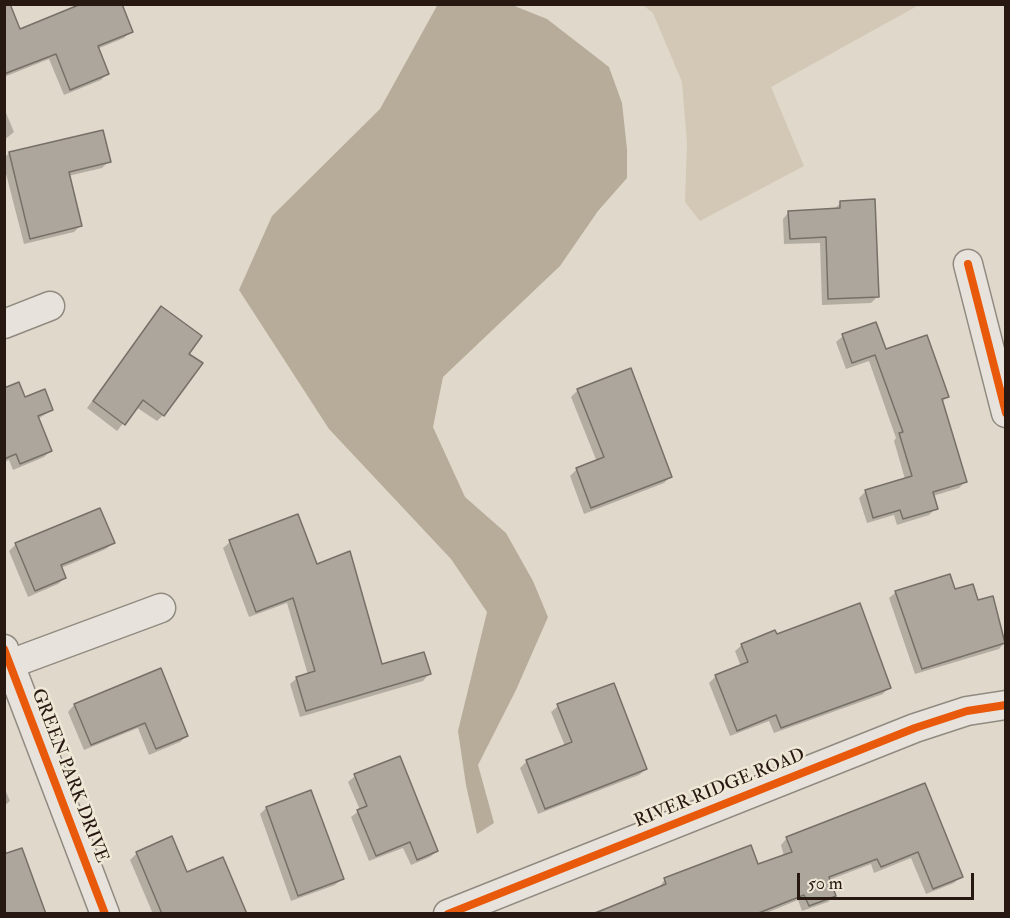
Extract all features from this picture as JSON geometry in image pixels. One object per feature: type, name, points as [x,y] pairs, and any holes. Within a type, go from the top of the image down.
[{"type":"street","points":[[968,264],[1005,413]]},
{"type":"street","points":[[4,324],[51,306]]},
{"type":"street","points":[[7,656],[161,608]]},
{"type":"street","name":"GREEN PARK DRIVE","points":[[7,656],[105,914]]},
{"type":"street","name":"RIVER RIDGE ROAD","points":[[448,914],[915,728],[967,711],[1005,705]]},
{"type":"shaded area","points":[[438,4],[512,5],[547,19],[609,67],[622,103],[627,149],[627,178],[598,211],[560,266],[443,377],[433,427],[465,497],[506,533],[533,581],[548,617],[516,690],[478,765],[494,823],[477,834],[466,785],[458,731],[487,612],[451,559],[329,429],[239,290],[272,216],[380,109]]},
{"type":"shaded area","points":[[643,5],[919,5],[771,87],[804,166],[700,221],[685,202],[687,142],[682,82],[653,13]]},
{"type":"building","points":[[4,4],[10,4],[20,29],[81,4],[122,4],[133,32],[98,46],[109,74],[70,90],[56,54],[4,74]]},
{"type":"building","points":[[103,130],[111,162],[69,172],[82,226],[30,239],[9,152]]},
{"type":"building","points":[[875,199],[879,297],[828,299],[826,237],[790,239],[788,211],[840,208],[840,201]]},
{"type":"building","points":[[161,306],[202,336],[189,354],[203,363],[164,416],[143,400],[125,425],[93,401]]},
{"type":"building","points":[[876,322],[886,349],[927,335],[949,397],[942,399],[967,482],[933,492],[938,509],[903,519],[900,510],[873,518],[865,490],[912,476],[899,433],[903,432],[875,355],[852,363],[842,334]]},
{"type":"building","points":[[631,368],[672,477],[591,508],[576,468],[604,457],[577,389]]},
{"type":"building","points":[[19,382],[25,397],[45,389],[53,410],[38,416],[52,451],[20,464],[16,454],[4,459],[4,388]]},
{"type":"building","points":[[100,508],[115,543],[61,565],[66,578],[35,591],[15,543]]},
{"type":"building","points":[[298,514],[317,564],[350,551],[382,664],[424,652],[431,674],[306,711],[296,677],[315,671],[293,598],[256,612],[229,540]]},
{"type":"building","points":[[950,574],[955,589],[973,584],[978,600],[993,596],[1005,643],[922,669],[895,591]]},
{"type":"building","points":[[860,603],[891,688],[781,728],[776,715],[737,731],[715,675],[748,662],[741,644],[775,630],[777,634]]},
{"type":"building","points":[[161,668],[188,736],[156,749],[145,723],[91,745],[74,704]]},
{"type":"building","points":[[614,683],[647,769],[545,809],[526,760],[572,742],[557,704]]},
{"type":"building","points":[[400,756],[438,851],[417,860],[410,842],[376,856],[357,810],[367,806],[354,774]]},
{"type":"building","points":[[925,783],[963,877],[933,889],[918,852],[881,867],[877,859],[829,877],[836,896],[809,906],[804,895],[756,914],[593,914],[666,884],[664,878],[751,845],[758,864],[792,852],[786,837]]},
{"type":"building","points":[[311,790],[344,879],[298,896],[266,807]]},
{"type":"building","points":[[172,836],[187,872],[223,857],[247,914],[162,914],[136,852]]},
{"type":"building","points":[[22,848],[46,914],[4,914],[4,854]]},
{"type":"cycle path","points":[[968,264],[1006,413]]},
{"type":"cycle path","points":[[4,649],[105,914]]},
{"type":"cycle path","points":[[448,914],[915,728],[967,711],[1006,705]]}]
